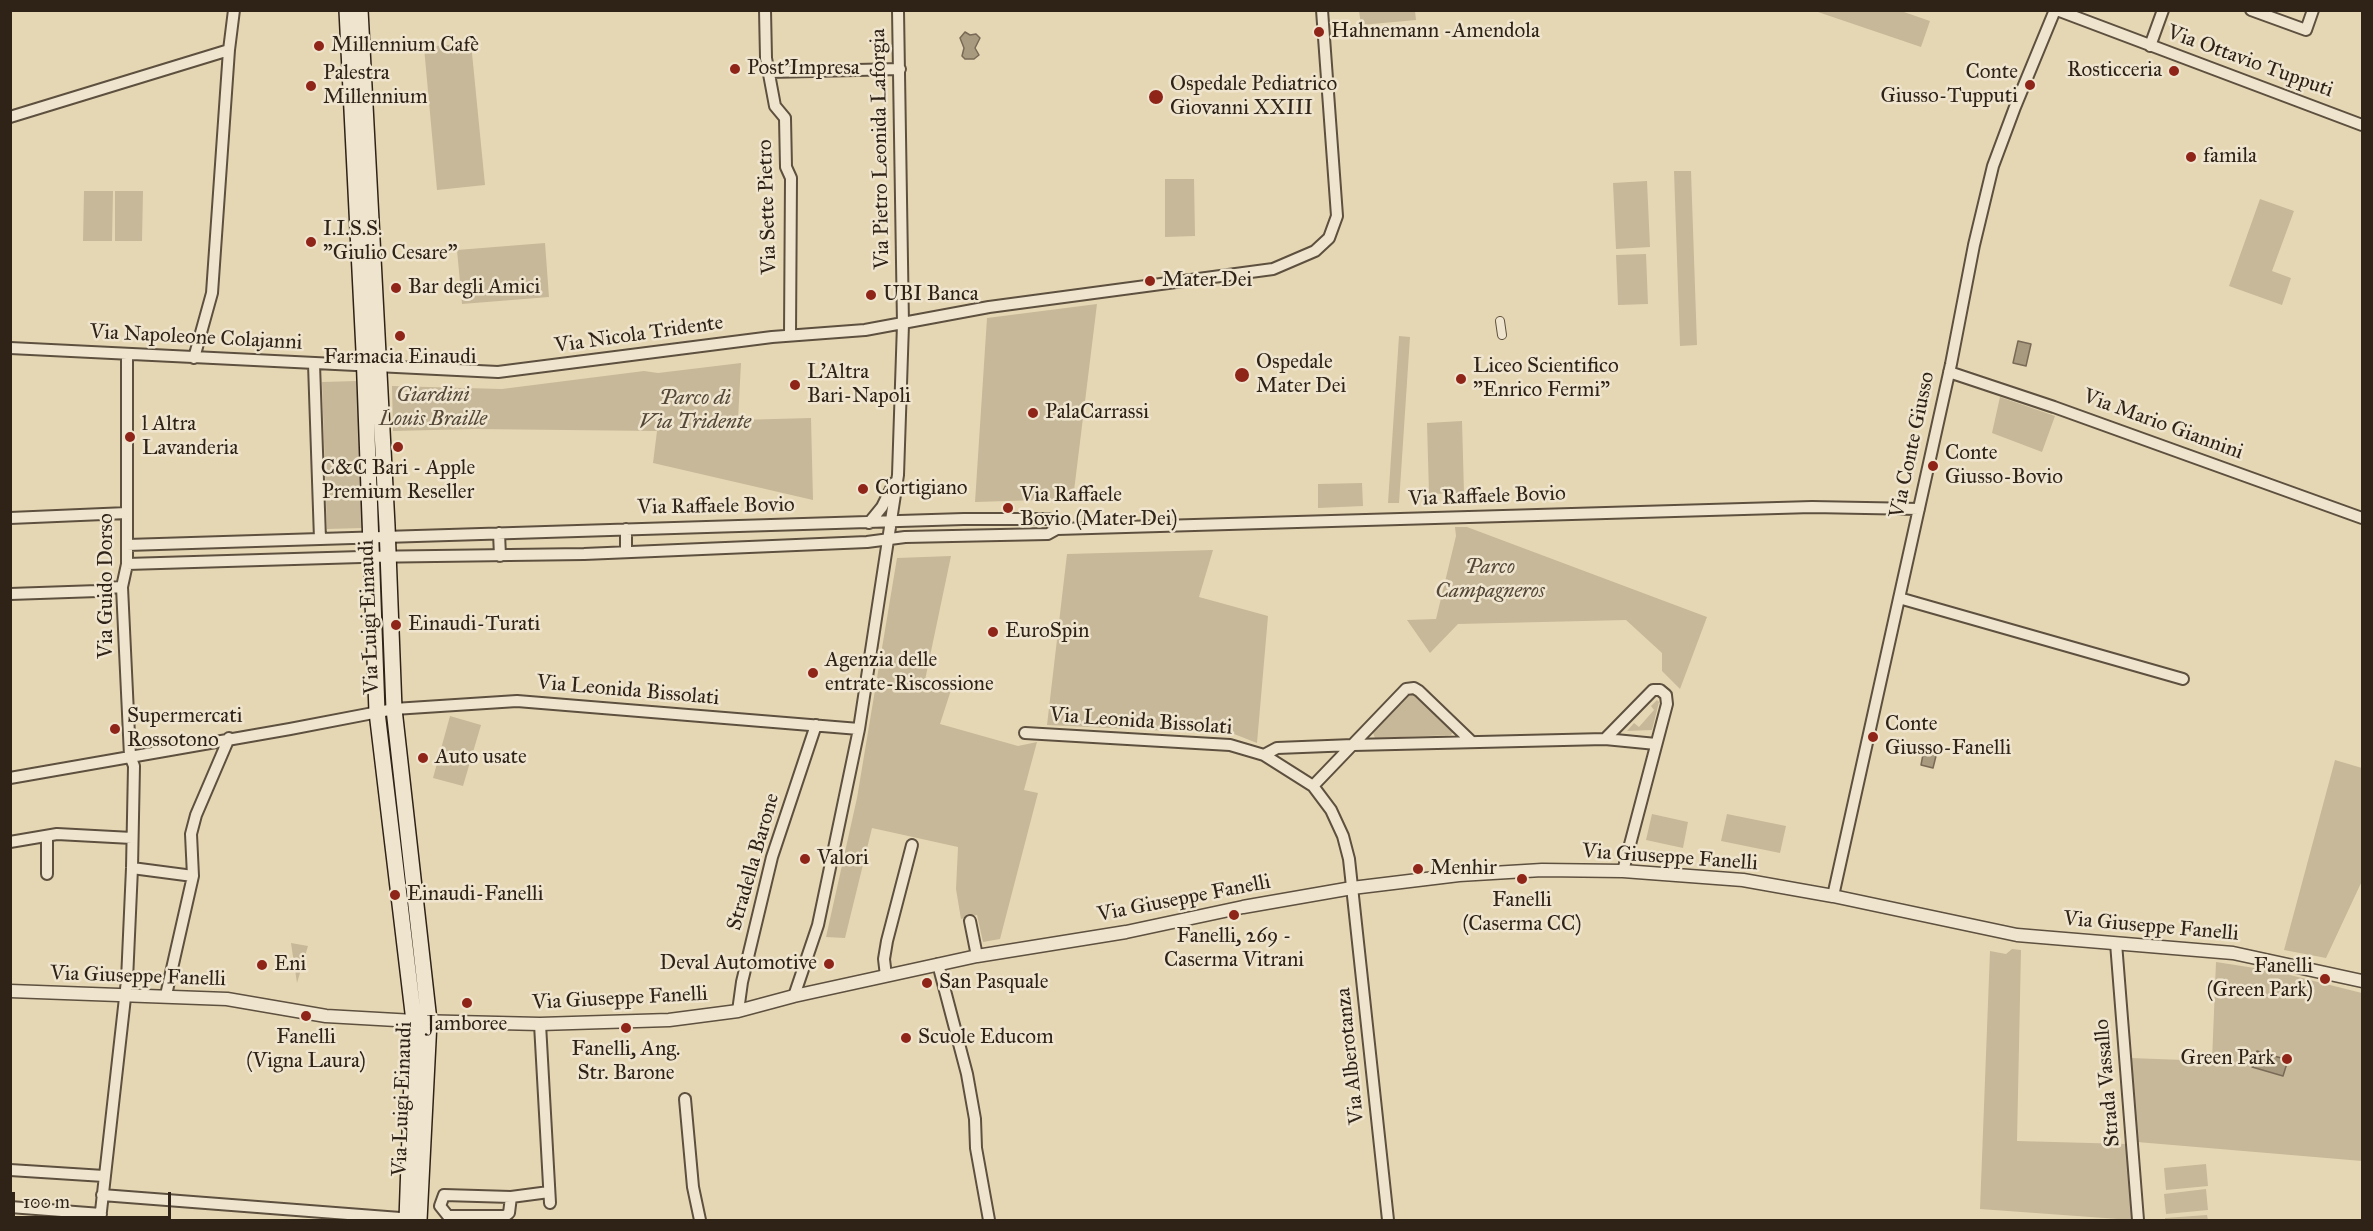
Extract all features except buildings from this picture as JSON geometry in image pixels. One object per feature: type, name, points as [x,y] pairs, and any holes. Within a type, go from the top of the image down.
[{"type":"main road","name":"Via Luigi Einaudi","points":[[347,10],[372,366],[388,536],[394,709],[422,1021],[413,1220]]},
{"type":"main road","name":"Via Luigi Einaudi","points":[[360,10],[372,366],[371,537],[377,712],[422,1021]]},
{"type":"street","points":[[194,358],[212,292],[229,50],[234,10]]},
{"type":"street","name":"Via Sette Pietro","points":[[765,10],[766,58],[775,106],[785,118],[786,167],[791,178],[790,335]]},
{"type":"street","name":"Via Pietro Leonida Laforgia","points":[[794,996],[818,925],[859,729],[890,540],[898,475],[903,324],[898,10]]},
{"type":"street","name":"Via Nicola Tridente","points":[[372,366],[498,372],[790,335],[865,330],[988,307],[1273,269],[1316,250],[1332,233],[1338,208],[1322,10]]},
{"type":"street","name":"Via Ottavio Tupputi","points":[[2056,10],[2362,125]]},
{"type":"street","name":"Via Conte Giusso","points":[[1833,896],[1993,166],[2056,10]]},
{"type":"street","points":[[2150,46],[2163,10]]},
{"type":"street","points":[[2252,10],[2306,30],[2313,10]]},
{"type":"street","points":[[10,117],[229,50]]},
{"type":"street","points":[[770,72],[900,69]]},
{"type":"street","points":[[1500,321],[1502,335]]},
{"type":"street","name":"Via Napoleone Colajanni","points":[[10,348],[372,366]]},
{"type":"street","name":"Via Guido Dorso","points":[[101,1217],[127,980],[132,868],[134,766],[130,756],[122,587],[127,564],[127,355]]},
{"type":"street","points":[[314,364],[320,539]]},
{"type":"street","name":"Via Mario Giannini","points":[[1949,372],[2054,407],[2362,518]]},
{"type":"street","points":[[869,523],[882,507],[898,475]]},
{"type":"street","name":"Via Raffaele Bovio","points":[[127,564],[626,552],[1048,534],[1057,529],[1812,507],[1919,508]]},
{"type":"street","points":[[10,518],[127,513]]},
{"type":"street","name":"Via Raffaele Bovio","points":[[127,544],[1049,519],[1057,529]]},
{"type":"street","points":[[830,524],[831,543]]},
{"type":"street","points":[[626,529],[626,552]]},
{"type":"street","points":[[499,533],[500,556]]},
{"type":"street","points":[[10,594],[98,591],[104,588],[122,587]]},
{"type":"street","points":[[1899,598],[2183,679]]},
{"type":"street","points":[[1313,786],[1402,691],[1414,688],[1472,742]]},
{"type":"street","points":[[1605,739],[1653,690],[1660,690],[1666,695],[1668,700],[1623,871]]},
{"type":"street","name":"Via Leonida Bissolati","points":[[10,778],[394,709],[518,701],[859,729]]},
{"type":"street","points":[[1624,720],[1620,729],[1625,741]]},
{"type":"street","name":"Stradella Barone","points":[[738,1011],[742,982],[772,857],[816,725]]},
{"type":"street","name":"Via Leonida Bissolati","points":[[1025,733],[1230,745],[1264,755],[1313,786],[1330,810],[1343,836],[1352,888]]},
{"type":"street","points":[[166,995],[193,876],[191,834],[196,814],[229,738]]},
{"type":"street","points":[[1264,755],[1277,748],[1353,745],[1605,739],[1656,744]]},
{"type":"street","points":[[10,842],[57,834],[132,838]]},
{"type":"street","points":[[47,836],[47,874]]},
{"type":"street","points":[[886,976],[884,959],[887,941],[912,845]]},
{"type":"street","points":[[132,868],[193,876]]},
{"type":"street","name":"Via Giuseppe Fanelli","points":[[10,991],[227,999],[326,1016],[422,1021],[540,1023],[669,1020],[738,1011],[794,996],[977,956],[1126,932],[1243,907],[1352,888],[1470,874],[1542,870],[1623,871],[1743,880],[1833,896],[2017,935],[2233,952],[2362,981]]},
{"type":"street","name":"Via Alberotanza","points":[[1352,888],[1388,1221]]},
{"type":"street","points":[[970,921],[977,956]]},
{"type":"street","name":"Strada Vassallo","points":[[2116,943],[2138,1221]]},
{"type":"street","points":[[938,964],[967,1074],[975,1119],[976,1148],[989,1221]]},
{"type":"street","points":[[511,1197],[509,1213],[505,1216],[448,1216],[440,1206],[444,1196],[550,1197],[540,1023]]},
{"type":"street","points":[[685,1100],[693,1187],[700,1221]]},
{"type":"street","points":[[10,1170],[104,1176]]},
{"type":"street","points":[[102,1195],[413,1220]]},
{"type":"street","points":[[10,1207],[101,1217]]},
{"type":"green space","points":[[1359,11],[1415,11],[1416,20],[1361,25]]},
{"type":"green space","points":[[1815,11],[1901,11],[1930,21],[1921,47]]},
{"type":"green space","points":[[471,43],[485,185],[437,190],[424,47]]},
{"type":"green space","points":[[1674,171],[1691,171],[1697,345],[1680,346]]},
{"type":"green space","points":[[1165,179],[1194,179],[1195,236],[1165,237]]},
{"type":"green space","points":[[1647,181],[1650,247],[1616,249],[1613,183]]},
{"type":"green space","points":[[84,191],[113,191],[112,241],[83,241]]},
{"type":"green space","points":[[115,191],[143,191],[142,241],[115,241]]},
{"type":"green space","points":[[2260,199],[2294,211],[2272,271],[2291,278],[2282,305],[2229,286]]},
{"type":"green space","points":[[545,243],[549,297],[462,304],[457,250]]},
{"type":"green space","points":[[1646,254],[1648,304],[1618,305],[1616,255]]},
{"type":"green space","name":"PalaCarrassi","points":[[1097,304],[1073,499],[975,502],[987,318]]},
{"type":"green space","points":[[1399,336],[1410,337],[1399,503],[1388,503]]},
{"type":"green space","name":"Parco di Via Tridente","points":[[741,363],[738,420],[811,418],[813,500],[653,463],[657,431],[475,429],[393,431],[392,386],[502,389],[644,371],[658,373]]},
{"type":"green space","points":[[358,381],[363,528],[327,529],[322,382]]},
{"type":"green space","points":[[2000,397],[2055,416],[2042,452],[1992,433]]},
{"type":"green space","points":[[1462,421],[1464,493],[1429,494],[1427,423]]},
{"type":"green space","points":[[1362,483],[1363,506],[1318,508],[1318,484]]},
{"type":"green space","name":"Parco Campagneros","points":[[1455,527],[1467,527],[1707,617],[1680,689],[1662,671],[1662,653],[1626,620],[1458,624],[1430,653],[1407,620],[1436,619],[1456,536]]},
{"type":"green space","points":[[1213,550],[1199,597],[1268,616],[1257,743],[1234,734],[1047,725],[1067,554]]},
{"type":"green space","points":[[951,556],[925,680],[951,690],[940,724],[1018,746],[1037,742],[1024,790],[1038,793],[1000,939],[983,942],[977,915],[961,919],[956,889],[958,847],[872,828],[845,938],[826,937],[857,798],[897,558]]},
{"type":"green space","points":[[1409,694],[1413,694],[1453,732],[1451,735],[1375,738],[1373,733]]},
{"type":"green space","points":[[1657,700],[1659,702],[1652,730],[1627,731],[1634,723],[1639,727],[1654,710],[1651,706]]},
{"type":"green space","points":[[450,716],[481,725],[463,786],[433,778]]},
{"type":"green space","points":[[2335,760],[2362,768],[2362,881],[2326,958],[2284,950]]},
{"type":"green space","points":[[1652,814],[1688,822],[1683,848],[1646,840]]},
{"type":"green space","points":[[1727,814],[1786,826],[1780,853],[1721,841]]},
{"type":"green space","points":[[291,943],[308,946],[297,983],[292,950]]},
{"type":"green space","points":[[2012,949],[2021,950],[2017,1141],[2127,1144],[2132,1220],[1980,1209],[1990,951],[2006,954]]},
{"type":"green space","name":"Green Park","points":[[2216,962],[2274,971],[2362,993],[2362,1161],[2137,1142],[2130,1058],[2212,1061]]},
{"type":"green space","points":[[2206,1164],[2208,1186],[2166,1190],[2164,1168]]},
{"type":"green space","points":[[2206,1189],[2208,1210],[2166,1214],[2164,1194]]},
{"type":"green space","points":[[2207,1215],[2208,1220],[2165,1220],[2165,1218]]},
{"type":"shaded area","points":[[965,32],[970,35],[976,34],[980,38],[975,48],[979,55],[974,59],[965,59],[962,56],[964,48],[960,38]]},
{"type":"shaded area","points":[[2018,341],[2031,344],[2026,366],[2013,363]]},
{"type":"shaded area","points":[[1925,744],[1938,748],[1933,768],[1921,765]]},
{"type":"shaded area","points":[[2257,1051],[2288,1060],[2283,1076],[2252,1067]]},
{"type":"place","name":"Hahnemann -Amendola","points":[[1319,32]]},
{"type":"place","name":"Millennium Cafè","points":[[319,46]]},
{"type":"place","name":"Post'Impresa","points":[[735,69]]},
{"type":"place","name":"Rosticceria","points":[[2174,71]]},
{"type":"place","name":"Conte Giusso-Tupputi","points":[[2030,85]]},
{"type":"place","name":"Palestra Millennium","points":[[311,86]]},
{"type":"place","name":"Ospedale Pediatrico Giovanni XXIII","points":[[1156,97]]},
{"type":"place","name":"famila","points":[[2191,157]]},
{"type":"place","name":"I.I.S.S. \"Giulio Cesare\"","points":[[311,242]]},
{"type":"place","name":"Mater Dei","points":[[1150,281]]},
{"type":"place","name":"Bar degli Amici","points":[[396,288]]},
{"type":"place","name":"UBI Banca","points":[[871,295]]},
{"type":"place","name":"Farmacia Einaudi","points":[[400,336]]},
{"type":"place","name":"Ospedale Mater Dei","points":[[1242,375]]},
{"type":"place","name":"Liceo Scientifico \"Enrico Fermi\"","points":[[1461,379]]},
{"type":"place","name":"L'Altra Bari-Napoli","points":[[795,385]]},
{"type":"place","name":"PalaCarrassi","points":[[1033,413]]},
{"type":"place","name":"l Altra Lavanderia","points":[[130,437]]},
{"type":"place","name":"C&C Bari - Apple Premium Reseller","points":[[398,447]]},
{"type":"place","name":"Conte Giusso-Bovio","points":[[1933,466]]},
{"type":"place","name":"Cortigiano","points":[[863,489]]},
{"type":"place","name":"Via Raffaele Bovio (Mater Dei)","points":[[1008,508]]},
{"type":"place","name":"Einaudi-Turati","points":[[396,625]]},
{"type":"place","name":"EuroSpin","points":[[993,632]]},
{"type":"place","name":"Agenzia delle entrate-Riscossione","points":[[813,673]]},
{"type":"place","name":"Supermercati Rossotono","points":[[115,729]]},
{"type":"place","name":"Conte Giusso-Fanelli","points":[[1873,737]]},
{"type":"place","name":"Auto usate","points":[[423,758]]},
{"type":"place","name":"Valori","points":[[805,859]]},
{"type":"place","name":"Menhir","points":[[1418,869]]},
{"type":"place","name":"Fanelli (Caserma CC)","points":[[1522,879]]},
{"type":"place","name":"Einaudi-Fanelli","points":[[395,895]]},
{"type":"place","name":"Fanelli, 269 - Caserma Vitrani","points":[[1234,915]]},
{"type":"place","name":"Deval Automotive","points":[[829,964]]},
{"type":"place","name":"Eni","points":[[262,965]]},
{"type":"place","name":"Fanelli (Green Park)","points":[[2325,979]]},
{"type":"place","name":"San Pasquale","points":[[927,983]]},
{"type":"place","name":"Jamboree","points":[[467,1003]]},
{"type":"place","name":"Fanelli (Vigna Laura)","points":[[306,1016]]},
{"type":"place","name":"Fanelli, Ang. Str. Barone","points":[[626,1028]]},
{"type":"place","name":"Scuole Educom","points":[[906,1038]]},
{"type":"place","name":"Green Park","points":[[2287,1059]]},
{"type":"park label","name":"Giardini Louis Braille","points":[[433,408]]}]
